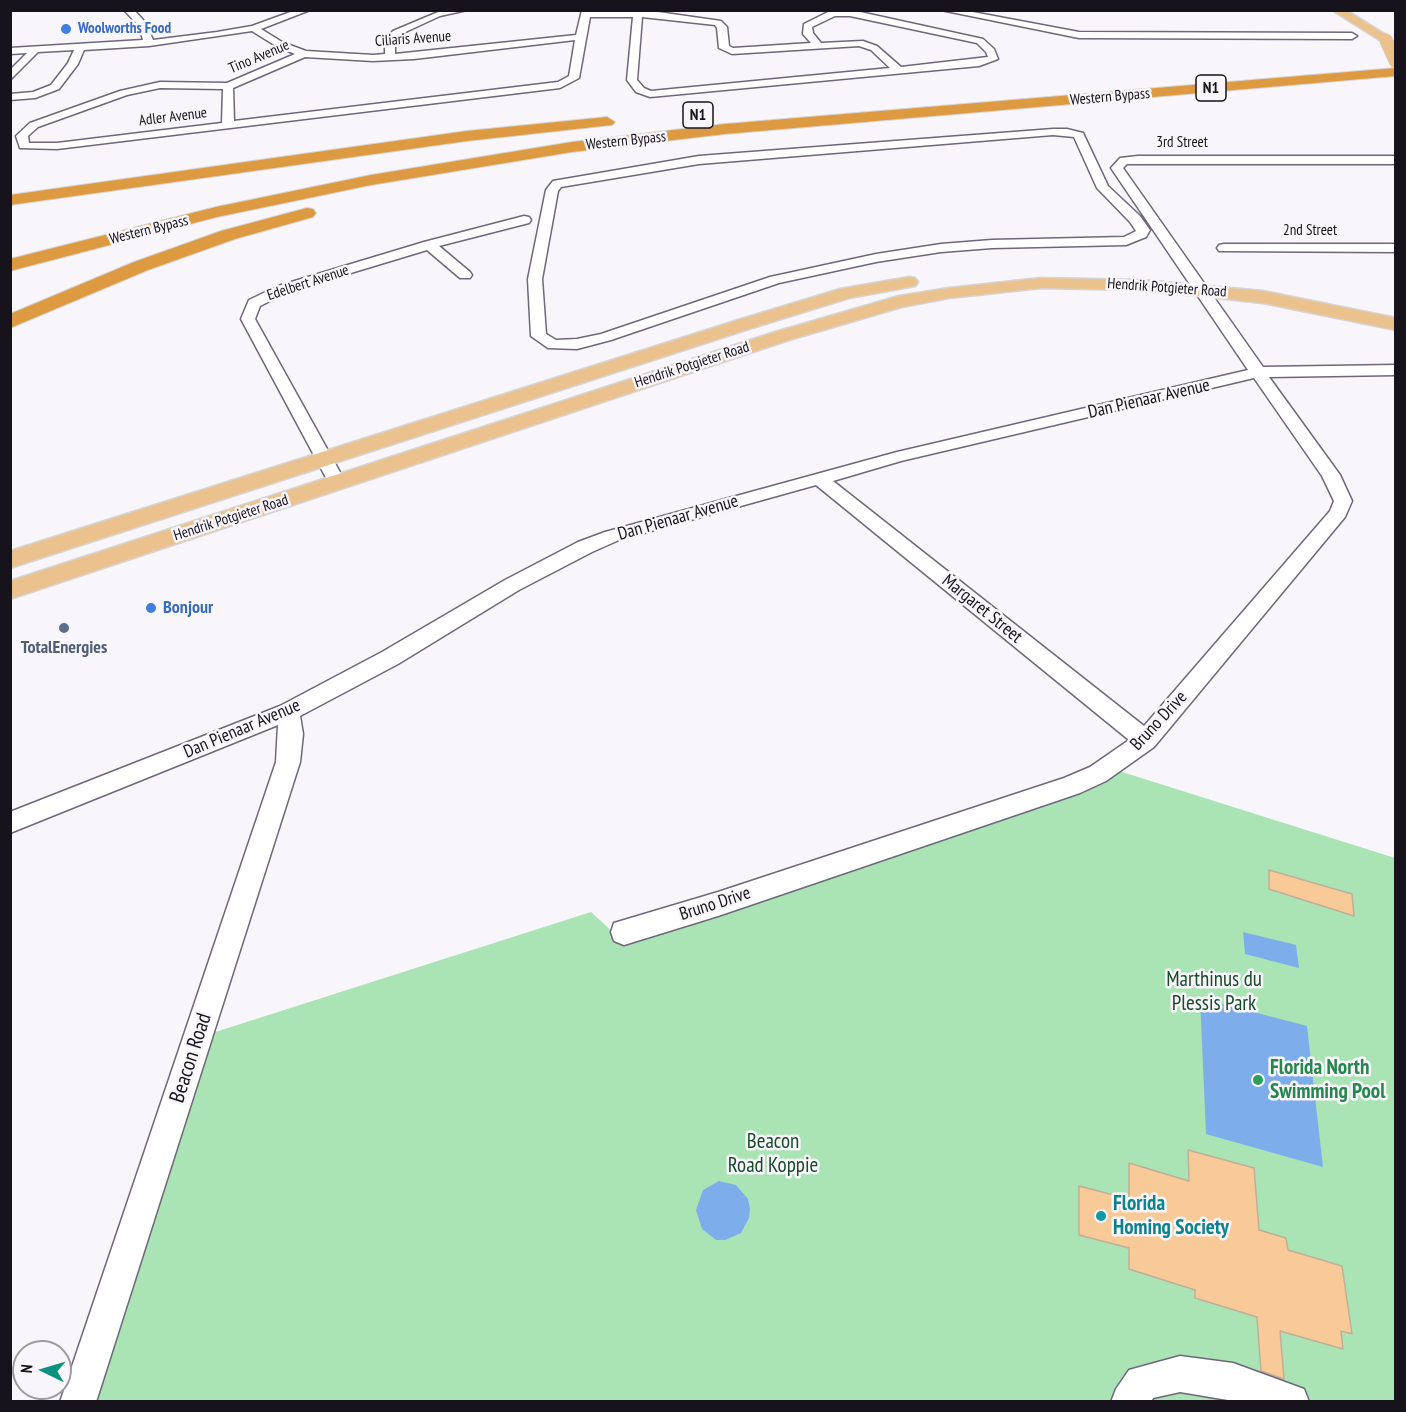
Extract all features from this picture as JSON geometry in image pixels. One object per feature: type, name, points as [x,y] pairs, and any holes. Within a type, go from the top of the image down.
[{"type":"highway","points":[[1372,57],[1395,55]]},
{"type":"highway","name":"Western Bypass","points":[[10,265],[216,212],[382,178],[572,147],[782,125],[1395,72]]},
{"type":"highway","name":"Western Bypass","points":[[10,200],[420,142],[624,122],[475,144],[312,174]]},
{"type":"highway","points":[[342,204],[459,178],[720,139],[782,125]]},
{"type":"highway","points":[[10,322],[152,262],[228,235],[323,209]]},
{"type":"main road","points":[[1337,10],[1386,39]]},
{"type":"main road","points":[[1379,20],[1395,62]]},
{"type":"main road","name":"Hendrik Potgieter Road","points":[[10,560],[846,293],[930,278],[976,272],[1093,268],[1194,281],[1395,324]]},
{"type":"main road","name":"Hendrik Potgieter Road","points":[[10,590],[792,333],[899,302],[949,293],[1041,283],[1132,284],[1252,279],[1395,307]]},
{"type":"main road","points":[[10,543],[63,536],[155,512]]},
{"type":"street","points":[[129,12],[144,10]]},
{"type":"street","points":[[10,51],[149,43],[254,28],[306,10]]},
{"type":"street","points":[[390,57],[390,41],[396,33],[438,14],[463,10]]},
{"type":"street","points":[[945,10],[974,13],[1059,33],[1087,36],[1352,36]]},
{"type":"street","points":[[129,12],[143,25],[149,43]]},
{"type":"street","points":[[580,37],[587,12],[638,14],[718,23],[722,27],[724,48],[732,51],[845,42],[867,45],[874,48],[899,71]]},
{"type":"street","points":[[638,14],[632,80],[643,93],[650,94],[899,71],[986,62],[993,59],[987,46],[974,39],[850,13],[833,14],[807,26],[807,34],[818,45]]},
{"type":"street","name":"Ciliaris Avenue","points":[[254,28],[279,44],[304,54],[390,57],[580,37]]},
{"type":"street","name":"Adler Avenue","points":[[228,86],[160,85],[124,93],[34,125],[22,136],[22,141],[24,146],[29,147],[57,146],[552,87],[565,84],[574,78],[580,37]]},
{"type":"street","points":[[10,96],[35,95],[55,87],[73,64],[80,47]]},
{"type":"street","points":[[13,72],[35,50]]},
{"type":"street","name":"Tino Avenue","points":[[228,125],[228,86],[304,54]]},
{"type":"street","points":[[1067,132],[1079,135],[1085,143],[1103,188],[1135,219],[1143,230],[1141,234],[1126,241],[992,244],[940,248],[876,258],[775,280],[606,337],[577,344],[553,345],[539,336],[535,279],[552,190],[557,184],[699,160],[1067,132]]},
{"type":"street","name":"3rd Street","points":[[1194,281],[1117,168],[1124,161],[1395,160]]},
{"type":"street","points":[[1103,188],[1131,188]]},
{"type":"street","name":"Edelbert Avenue","points":[[337,483],[326,458],[248,319],[251,308],[262,298],[283,289],[429,245],[524,220]]},
{"type":"street","points":[[429,245],[465,275]]},
{"type":"street","name":"2nd Street","points":[[1224,248],[1395,248]]},
{"type":"street","name":"Bruno Drive","points":[[624,932],[718,904],[1071,786],[1108,768],[1146,740],[1342,506],[1342,496],[1334,481],[1194,281]]},
{"type":"street","name":"Dan Pienaar Avenue","points":[[10,823],[288,712],[381,663],[512,585],[585,547],[634,529],[818,478],[1258,372],[1395,370]]},
{"type":"street","name":"Margaret Street","points":[[818,478],[1146,740]]},
{"type":"street","name":"Beacon Road","points":[[78,1401],[288,762],[291,734],[288,712]]},
{"type":"street","points":[[1129,1401],[1142,1383],[1180,1374],[1233,1382],[1291,1401]]},
{"type":"green space","name":"Beacon Road Koppie","points":[[1119,771],[1395,858],[1395,1401],[91,1402],[209,1034],[591,912],[615,934]]},
{"type":"water","points":[[1243,932],[1296,945],[1299,968],[1245,954]]},
{"type":"water","name":"Florida North Swimming Pool","points":[[1200,998],[1307,1026],[1323,1167],[1206,1134]]},
{"type":"water","points":[[719,1181],[736,1185],[748,1199],[750,1209],[749,1218],[741,1233],[725,1240],[716,1240],[702,1229],[696,1210],[703,1190]]},
{"type":"building","points":[[1269,870],[1352,894],[1354,916],[1269,889]]},
{"type":"building","points":[[1188,1150],[1254,1168],[1259,1230],[1286,1238],[1288,1250],[1342,1266],[1352,1334],[1341,1331],[1343,1349],[1280,1331],[1284,1379],[1261,1371],[1257,1317],[1195,1298],[1195,1290],[1129,1269],[1129,1248],[1079,1235],[1079,1186],[1129,1199],[1129,1163],[1189,1181]]},
{"type":"place","name":"Woolworths Food","points":[[66,29]]},
{"type":"place","name":"Bonjour","points":[[151,608]]},
{"type":"place","name":"TotalEnergies","points":[[64,628]]},
{"type":"place","name":"Florida North Swimming Pool","points":[[1258,1080]]},
{"type":"place","name":"Florida Homing Society","points":[[1101,1216]]},
{"type":"park label","name":"Marthinus du Plessis Park","points":[[1214,992]]}]
